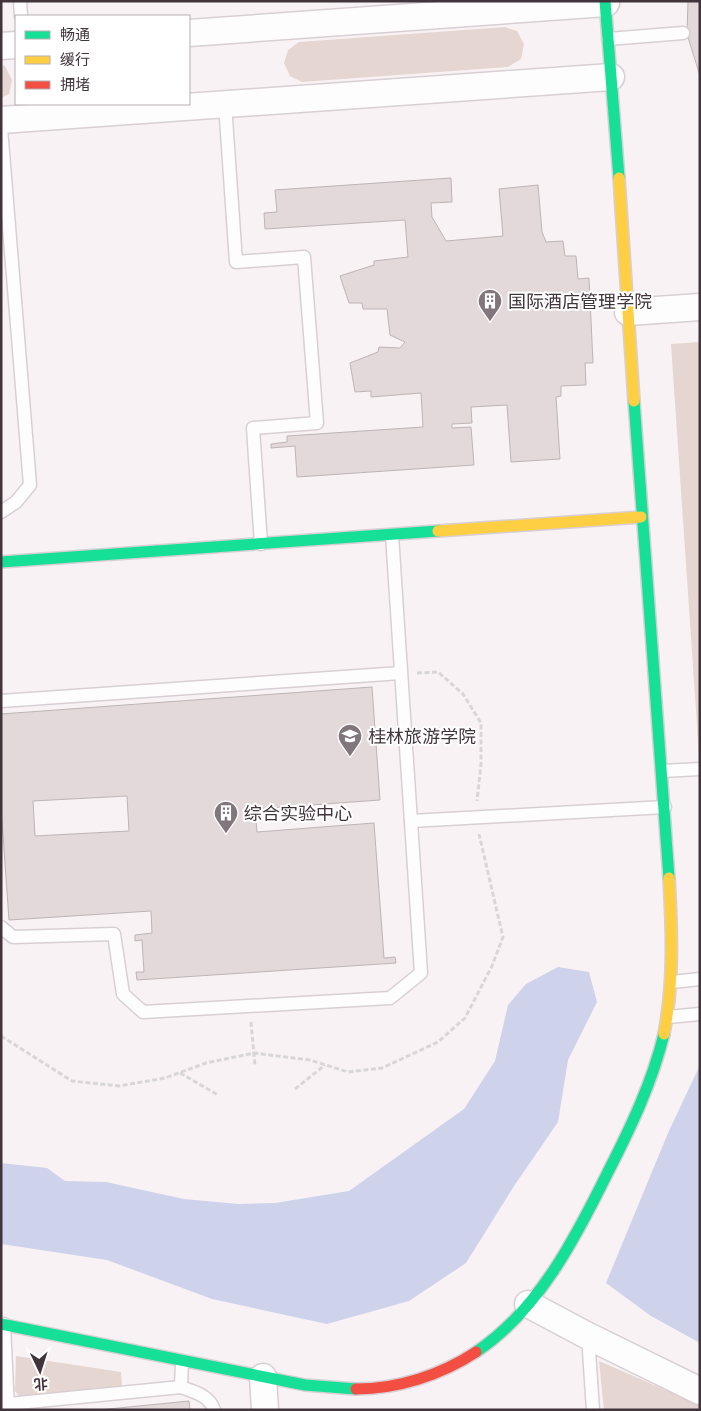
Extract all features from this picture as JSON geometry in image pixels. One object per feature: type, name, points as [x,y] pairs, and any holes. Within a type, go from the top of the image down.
[{"type":"street","points":[[3,1324],[182,1361],[332,1389],[382,1388],[448,1368],[479,1350],[496,1336],[528,1304],[554,1268],[594,1201],[638,1116],[657,1064],[668,1017],[672,982],[672,944],[665,807],[641,517],[605,2],[190,33]]},
{"type":"street","points":[[1,46],[15,45]]},
{"type":"street","points":[[1,120],[611,77]]},
{"type":"street","points":[[628,312],[700,307]]},
{"type":"street","points":[[1,562],[641,517]]},
{"type":"street","points":[[528,1304],[700,1391]]},
{"type":"street","points":[[263,1377],[265,1410]]},
{"type":"lane","points":[[20,1],[21,15]]},
{"type":"lane","points":[[608,39],[683,33]]},
{"type":"lane","points":[[225,104],[236,262],[304,257],[317,423],[253,428],[261,544]]},
{"type":"lane","points":[[1,128],[30,485],[16,502],[1,512]]},
{"type":"lane","points":[[1,928],[13,937],[114,934],[122,994],[143,1012],[390,998],[421,973],[392,535]]},
{"type":"lane","points":[[1,701],[190,685],[401,673]]},
{"type":"lane","points":[[662,771],[700,769]]},
{"type":"lane","points":[[411,821],[665,807]]},
{"type":"lane","points":[[672,982],[700,979]]},
{"type":"lane","points":[[668,1017],[700,1014]]},
{"type":"lane","points":[[3,1324],[8,1407],[181,1388],[202,1394],[214,1410]]},
{"type":"lane","points":[[588,1336],[593,1410]]},
{"type":"lane","points":[[181,1388],[182,1361]]},
{"type":"path","points":[[1,1036],[72,1081],[119,1086],[166,1078],[206,1063],[254,1053],[310,1060],[348,1072],[382,1068],[438,1042],[465,1018],[492,966],[503,937],[477,824],[477,795],[481,764],[481,723],[463,694],[438,672],[401,673]]},
{"type":"path","points":[[250,1006],[255,1066]]},
{"type":"path","points":[[295,1089],[325,1065]]},
{"type":"path","points":[[179,1073],[218,1095]]},
{"type":"shaded area","points":[[505,27],[517,31],[524,44],[521,59],[508,67],[302,82],[290,76],[284,63],[288,50],[299,42]]},
{"type":"shaded area","points":[[1,65],[5,66],[12,80],[9,94],[1,98]]},
{"type":"shaded area","points":[[700,342],[700,755],[699,755],[671,344]]},
{"type":"shaded area","points":[[16,1356],[121,1372],[122,1388],[20,1397],[15,1391]]},
{"type":"shaded area","points":[[599,1361],[700,1405],[700,1410],[604,1410]]},
{"type":"water","points":[[558,967],[589,972],[597,1002],[568,1060],[558,1122],[514,1186],[466,1263],[409,1301],[327,1324],[212,1299],[107,1260],[1,1244],[1,1163],[47,1168],[65,1181],[106,1182],[184,1199],[238,1204],[275,1203],[349,1191],[464,1109],[495,1061],[508,1005],[526,984]]},
{"type":"water","points":[[700,1065],[700,1343],[651,1316],[606,1283],[668,1133]]},
{"type":"building","points":[[688,1],[700,1],[700,76],[687,34]]},
{"type":"building","name":"国际酒店管理学院","points":[[451,178],[452,202],[431,203],[432,217],[446,241],[503,236],[499,189],[538,185],[542,232],[546,242],[563,241],[565,256],[576,256],[578,279],[589,278],[593,363],[585,363],[586,385],[561,386],[561,396],[556,397],[560,459],[511,462],[507,405],[471,407],[472,423],[452,424],[452,428],[471,427],[474,465],[297,477],[295,446],[271,448],[271,444],[287,442],[287,436],[423,427],[421,393],[371,397],[371,391],[355,392],[350,363],[378,352],[379,347],[400,348],[405,342],[390,335],[387,309],[363,309],[362,303],[349,303],[340,276],[374,265],[374,261],[408,257],[405,220],[265,229],[264,213],[277,212],[275,190]]},
{"type":"building","name":"综合实验中心","points":[[372,687],[380,800],[255,809],[257,832],[374,823],[384,958],[395,957],[396,963],[137,980],[136,972],[144,972],[142,940],[135,941],[135,935],[152,933],[151,911],[9,920],[1,807],[1,714]],"holes":[[[127,796],[129,831],[35,836],[33,801]]]},
{"type":"building","points":[[189,1401],[190,1410],[98,1410]]},
{"type":"traffic: fast","points":[[605,1],[619,178]]},
{"type":"traffic: fast","points":[[634,401],[669,878]]},
{"type":"traffic: fast","points":[[1,562],[438,531]]},
{"type":"traffic: fast","points":[[476,1352],[519,1315],[554,1271],[569,1246],[596,1197],[633,1121],[647,1087],[664,1034]]},
{"type":"traffic: fast","points":[[1,1324],[305,1385],[356,1389]]},
{"type":"traffic: slow","points":[[619,178],[634,401]]},
{"type":"traffic: slow","points":[[438,531],[641,517]]},
{"type":"traffic: slow","points":[[664,1034],[671,976],[669,878]]},
{"type":"traffic: jam","points":[[356,1389],[388,1386],[419,1379],[434,1374],[476,1352]]},
{"type":"place","name":"国际酒店管理学院","points":[[490,322]]},
{"type":"place","name":"桂林旅游学院","points":[[350,757]]},
{"type":"place","name":"综合实验中心","points":[[226,834]]}]
